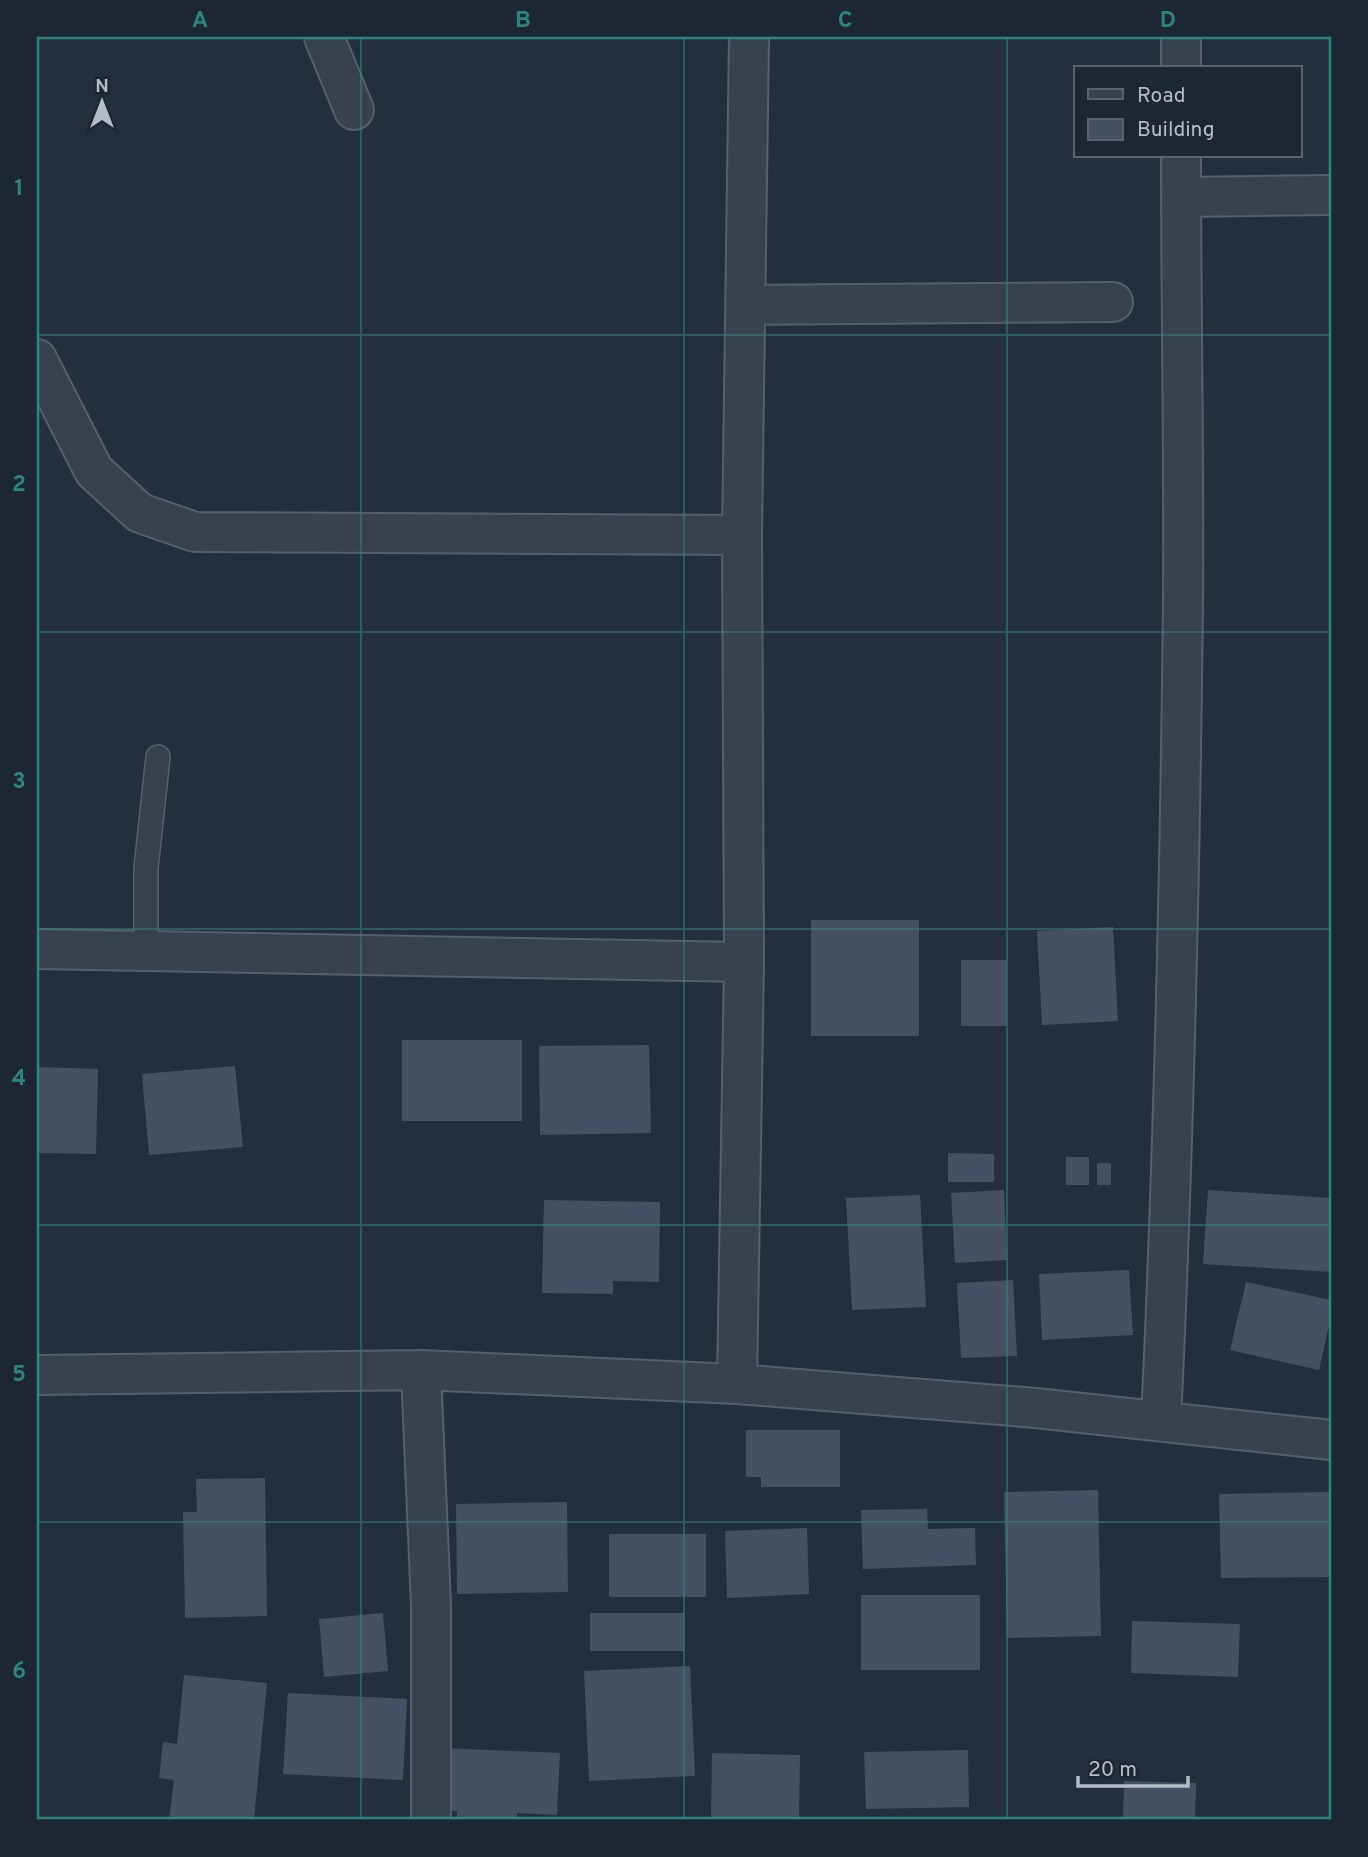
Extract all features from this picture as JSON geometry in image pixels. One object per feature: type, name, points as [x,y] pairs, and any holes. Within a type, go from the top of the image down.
[{"type":"street","points":[[324,37],[354,110]]},
{"type":"street","points":[[737,1384],[744,962],[743,535],[749,37]]},
{"type":"street","points":[[1181,37],[1181,66]]},
{"type":"street","points":[[1161,1420],[1172,1199],[1183,598],[1181,158]]},
{"type":"street","points":[[1181,197],[1331,195]]},
{"type":"street","points":[[746,305],[1113,302]]},
{"type":"street","points":[[37,359],[94,471],[140,513],[195,533],[743,535]]},
{"type":"street","points":[[37,949],[744,962]]},
{"type":"street","points":[[37,1375],[421,1370],[737,1384],[1036,1408],[1331,1440]]},
{"type":"street","points":[[421,1370],[431,1606],[431,1820]]},
{"type":"lane","points":[[146,951],[146,868],[158,757]]},
{"type":"building","points":[[811,920],[919,920],[919,1036],[811,1036]]},
{"type":"building","points":[[1113,927],[1118,1021],[1042,1025],[1037,931]]},
{"type":"building","points":[[961,960],[1007,960],[1007,1026],[961,1026]]},
{"type":"building","points":[[402,1040],[522,1040],[522,1121],[402,1121]]},
{"type":"building","points":[[649,1045],[651,1133],[540,1135],[539,1046]]},
{"type":"building","points":[[235,1066],[243,1147],[149,1155],[142,1074]]},
{"type":"building","points":[[37,1067],[98,1069],[96,1154],[37,1153]]},
{"type":"building","points":[[948,1153],[994,1154],[994,1182],[948,1182]]},
{"type":"building","points":[[1066,1157],[1089,1157],[1089,1185],[1066,1185]]},
{"type":"building","points":[[1097,1163],[1111,1163],[1111,1185],[1097,1185]]},
{"type":"building","points":[[1004,1190],[1007,1260],[955,1263],[951,1193]]},
{"type":"building","points":[[1208,1190],[1331,1198],[1331,1272],[1203,1264]]},
{"type":"building","points":[[920,1195],[926,1307],[852,1310],[846,1198]]},
{"type":"building","points":[[544,1200],[660,1202],[659,1282],[613,1281],[613,1294],[542,1293]]},
{"type":"building","points":[[1129,1270],[1133,1335],[1042,1340],[1039,1274]]},
{"type":"building","points":[[1013,1280],[1017,1356],[961,1358],[957,1283]]},
{"type":"building","points":[[1246,1282],[1331,1300],[1331,1316],[1319,1370],[1230,1350]]},
{"type":"building","points":[[746,1430],[840,1430],[840,1487],[761,1487],[761,1477],[746,1477]]},
{"type":"building","points":[[265,1478],[267,1616],[185,1618],[183,1512],[197,1512],[196,1479]]},
{"type":"building","points":[[1098,1490],[1101,1636],[1007,1638],[1004,1492]]},
{"type":"building","points":[[1331,1492],[1331,1577],[1221,1578],[1219,1494]]},
{"type":"building","points":[[567,1502],[568,1592],[457,1594],[456,1504]]},
{"type":"building","points":[[927,1509],[928,1529],[975,1528],[976,1565],[863,1569],[861,1510]]},
{"type":"building","points":[[807,1528],[809,1594],[727,1598],[725,1531]]},
{"type":"building","points":[[609,1534],[706,1534],[706,1597],[609,1597]]},
{"type":"building","points":[[861,1595],[980,1595],[980,1670],[861,1670]]},
{"type":"building","points":[[383,1613],[388,1671],[324,1677],[319,1619]]},
{"type":"building","points":[[590,1613],[684,1613],[684,1651],[590,1651]]},
{"type":"building","points":[[1132,1621],[1240,1624],[1238,1677],[1131,1673]]},
{"type":"building","points":[[690,1666],[695,1776],[589,1781],[584,1671]]},
{"type":"building","points":[[184,1675],[267,1683],[254,1820],[169,1820],[174,1780],[159,1778],[163,1742],[177,1744]]},
{"type":"building","points":[[288,1693],[407,1699],[403,1780],[283,1774]]},
{"type":"building","points":[[441,1748],[560,1753],[557,1815],[517,1813],[517,1820],[457,1820],[457,1811],[438,1810]]},
{"type":"building","points":[[968,1750],[969,1807],[866,1809],[864,1752]]},
{"type":"building","points":[[712,1753],[800,1755],[799,1820],[711,1820]]},
{"type":"building","points":[[1124,1781],[1196,1783],[1195,1820],[1123,1820]]}]
